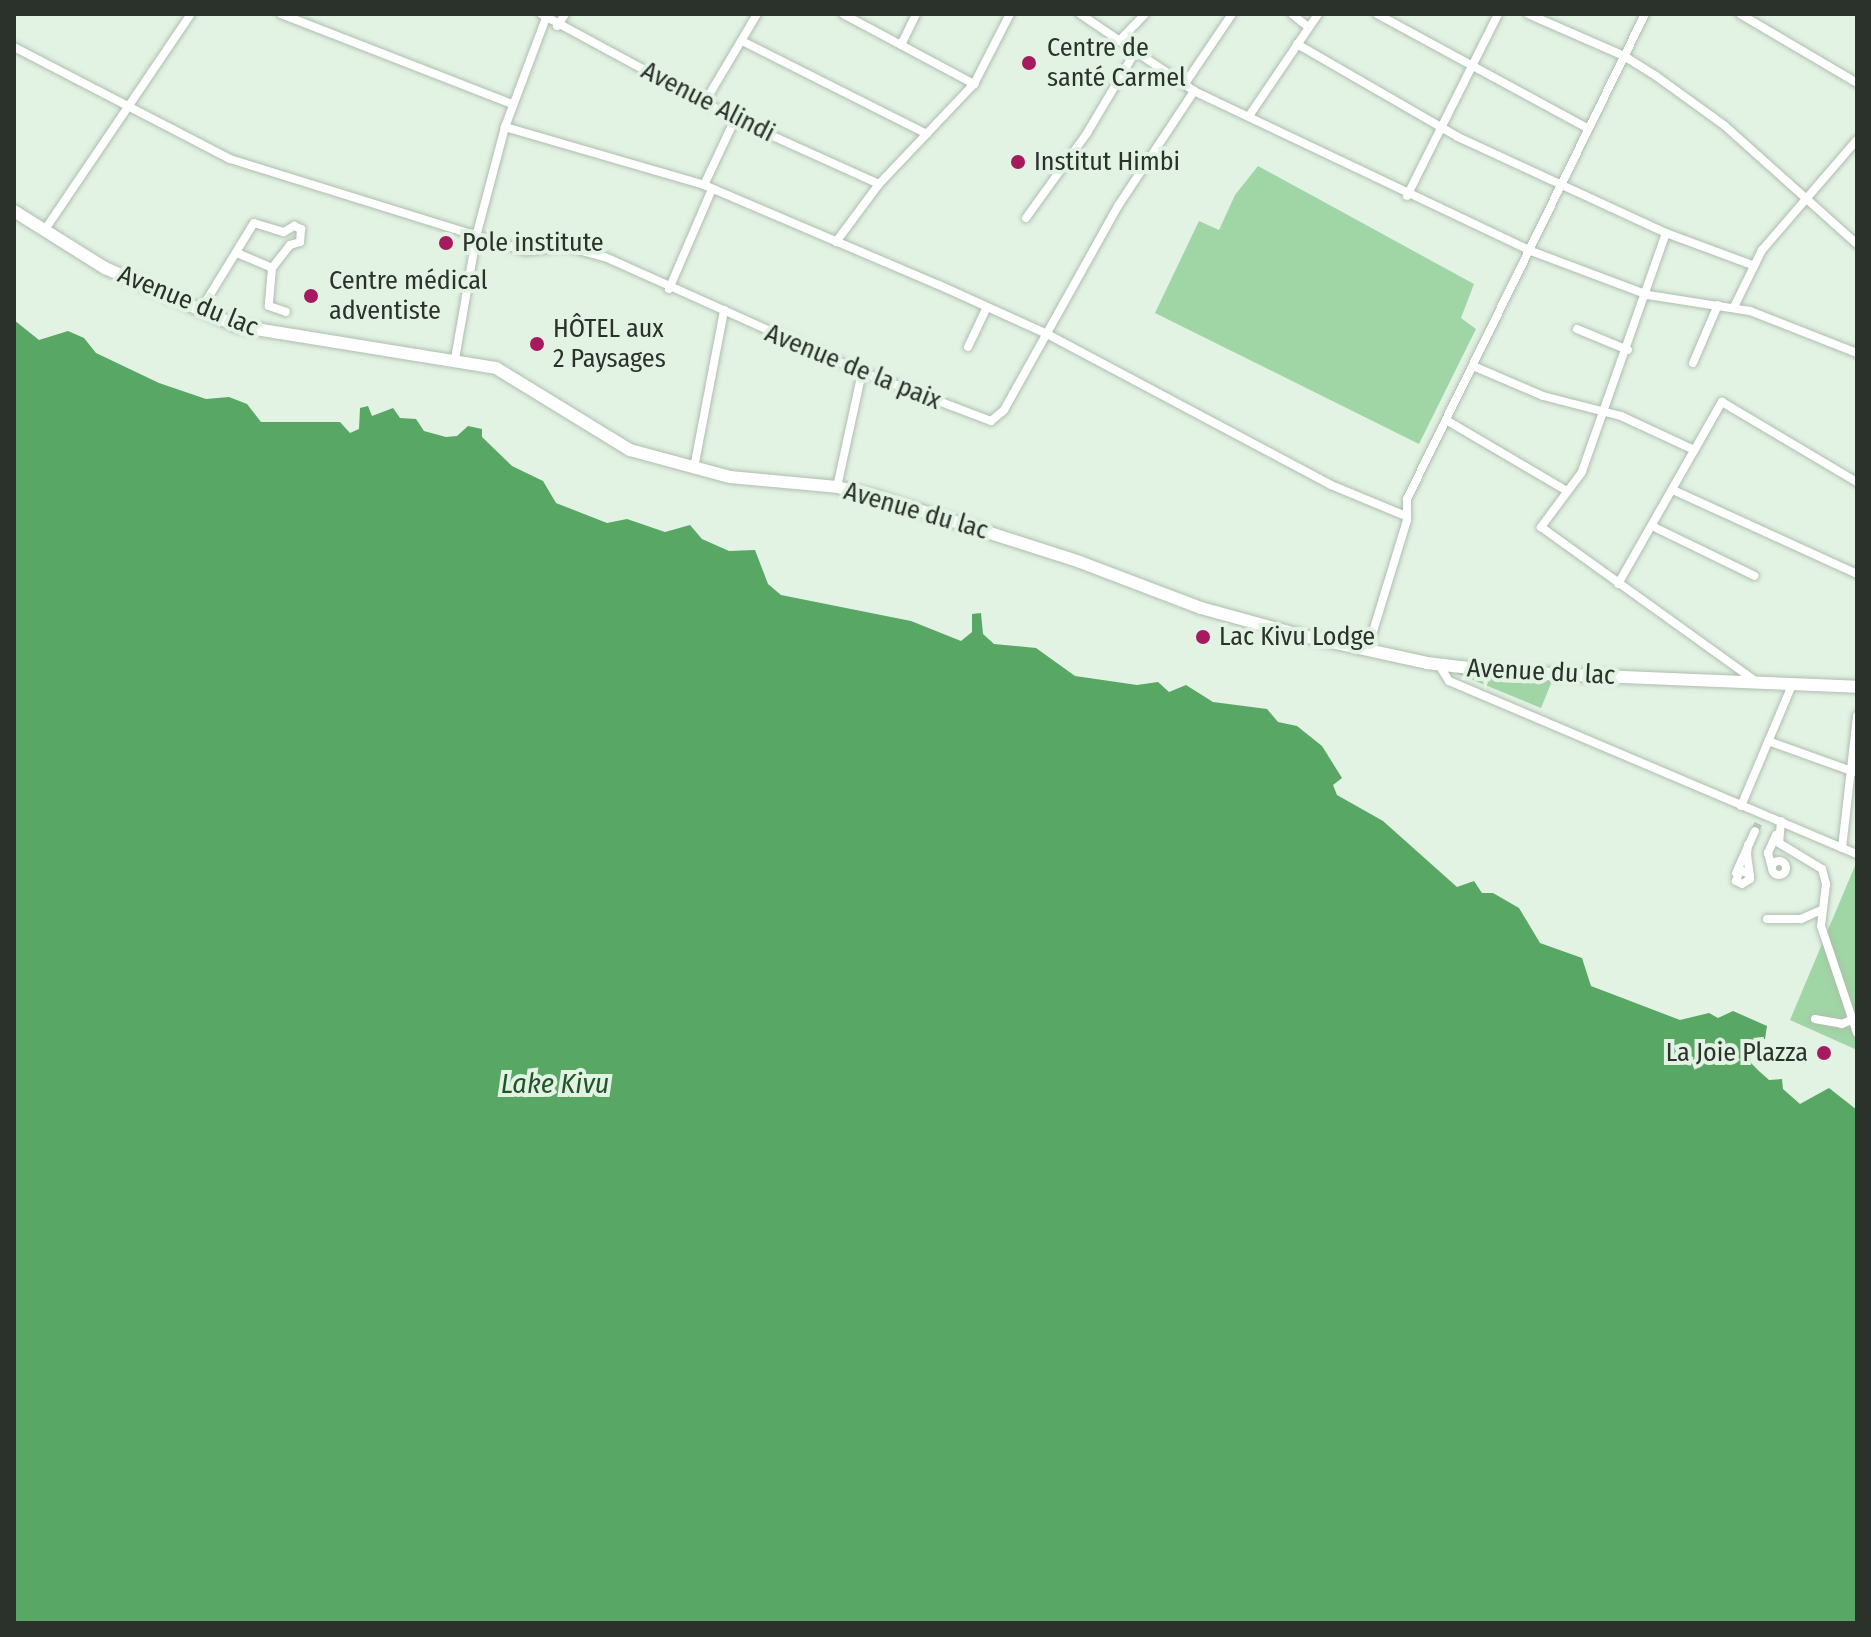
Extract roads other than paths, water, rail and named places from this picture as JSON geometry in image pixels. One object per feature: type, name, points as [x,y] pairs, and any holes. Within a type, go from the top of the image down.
[{"type":"main road","name":"Avenue du lac","points":[[14,211],[105,268],[200,311],[269,333],[455,359],[496,368],[630,450],[743,479],[837,487],[1010,538],[1201,608],[1367,651],[1439,665],[1503,672],[1857,687]]},
{"type":"street","points":[[44,231],[191,14]]},
{"type":"street","points":[[281,14],[512,104]]},
{"type":"street","points":[[557,26],[565,14]]},
{"type":"street","points":[[706,100],[757,14]]},
{"type":"street","points":[[901,45],[916,14]]},
{"type":"street","points":[[836,242],[879,184],[974,84],[1010,14]]},
{"type":"street","points":[[1080,14],[1194,91],[1407,196],[1531,251],[1648,295],[1734,307],[1857,353]]},
{"type":"street","points":[[1119,41],[1145,14]]},
{"type":"street","points":[[1184,85],[1232,14]]},
{"type":"street","points":[[1292,14],[1308,27]]},
{"type":"street","points":[[1249,116],[1318,14]]},
{"type":"street","points":[[1377,14],[1471,61],[1585,127]]},
{"type":"street","points":[[1407,196],[1471,61],[1498,14]]},
{"type":"street","points":[[1528,14],[1624,56],[1725,126],[1857,244]]},
{"type":"street","points":[[1367,651],[1406,516],[1407,499],[1531,251],[1585,127],[1645,14]]},
{"type":"street","points":[[1740,14],[1857,83]]},
{"type":"street","points":[[848,15],[974,84]]},
{"type":"street","points":[[455,359],[477,233],[512,104],[544,16]]},
{"type":"street","name":"Avenue Alindi","points":[[544,16],[557,26],[706,100],[735,119],[879,184]]},
{"type":"street","points":[[742,41],[927,134]]},
{"type":"street","points":[[1297,44],[1439,126],[1558,186],[1666,233],[1752,265]]},
{"type":"street","points":[[14,47],[230,159],[477,233]]},
{"type":"street","points":[[1026,218],[1087,133],[1135,52]]},
{"type":"street","points":[[1049,335],[1118,206],[1194,91]]},
{"type":"street","points":[[669,289],[735,119]]},
{"type":"street","points":[[505,127],[708,187],[987,307],[1049,335],[1273,456],[1406,516]]},
{"type":"street","points":[[1734,307],[1752,265],[1804,199],[1857,140]]},
{"type":"street","points":[[200,311],[256,222],[284,232],[290,245]]},
{"type":"street","points":[[284,232],[294,226],[301,229],[302,238],[290,245],[272,268],[269,306],[286,312]]},
{"type":"street","name":"Avenue de la paix","points":[[477,233],[526,251],[567,247],[605,257],[669,289],[984,421],[999,416],[1049,335]]},
{"type":"street","points":[[1666,233],[1648,295],[1582,472],[1541,527],[1755,681]]},
{"type":"street","points":[[237,253],[272,268]]},
{"type":"street","points":[[1693,363],[1718,305]]},
{"type":"street","points":[[968,347],[987,307]]},
{"type":"street","points":[[694,468],[724,310]]},
{"type":"street","points":[[1577,329],[1628,350]]},
{"type":"street","points":[[1473,366],[1543,396],[1606,411],[1694,450]]},
{"type":"street","points":[[837,487],[862,372]]},
{"type":"street","points":[[1618,584],[1720,404],[1728,402],[1857,482]]},
{"type":"street","points":[[1446,420],[1567,491]]},
{"type":"street","points":[[1673,490],[1857,574]]},
{"type":"street","points":[[1652,526],[1755,576]]},
{"type":"street","points":[[1439,665],[1449,681],[1741,806],[1761,818],[1781,821],[1857,854]]},
{"type":"street","points":[[1741,806],[1793,683]]},
{"type":"street","points":[[1842,848],[1854,772],[1857,716]]},
{"type":"street","points":[[1768,741],[1854,772]]},
{"type":"street","points":[[1777,839],[1784,863],[1781,874],[1772,869],[1768,853],[1777,839],[1781,821]]},
{"type":"street","points":[[1748,845],[1749,874],[1742,870],[1736,873],[1748,845],[1755,831]]},
{"type":"street","points":[[1767,919],[1801,919],[1819,911],[1825,899],[1822,869],[1777,839]]},
{"type":"street","points":[[1819,911],[1857,1033]]},
{"type":"street","points":[[1815,1019],[1842,1024],[1853,1019]]},
{"type":"water","name":"Lake Kivu","points":[[14,320],[39,340],[68,331],[84,338],[96,353],[159,383],[206,399],[229,397],[247,404],[261,422],[340,422],[350,433],[359,429],[360,408],[368,406],[372,416],[393,408],[400,418],[416,419],[424,431],[446,437],[457,436],[468,426],[482,429],[482,437],[512,466],[543,481],[556,503],[607,523],[627,519],[665,532],[690,525],[702,539],[729,551],[755,550],[768,584],[781,595],[911,621],[961,641],[972,632],[972,614],[981,613],[983,634],[994,644],[1036,648],[1075,676],[1137,685],[1158,682],[1169,692],[1186,685],[1213,702],[1267,709],[1278,722],[1297,726],[1322,746],[1342,778],[1333,785],[1337,795],[1383,821],[1457,887],[1474,881],[1482,893],[1493,893],[1519,908],[1540,943],[1582,958],[1591,986],[1680,1020],[1709,1013],[1718,1018],[1733,1011],[1767,1026],[1765,1039],[1756,1039],[1751,1047],[1751,1063],[1760,1072],[1769,1080],[1782,1079],[1783,1089],[1800,1104],[1829,1088],[1857,1110],[1857,1623],[14,1623]]},
{"type":"tunnel","points":[[1755,831],[1759,822]]},
{"type":"place","name":"Centre de santé Carmel","points":[[1029,63]]},
{"type":"place","name":"Institut Himbi","points":[[1018,162]]},
{"type":"place","name":"Pole institute","points":[[446,243]]},
{"type":"place","name":"Centre médical adventiste","points":[[311,296]]},
{"type":"place","name":"HÔTEL aux 2 Paysages","points":[[537,344]]},
{"type":"place","name":"Lac Kivu Lodge","points":[[1203,637]]},
{"type":"place","name":"La Joie Plazza","points":[[1824,1053]]}]
